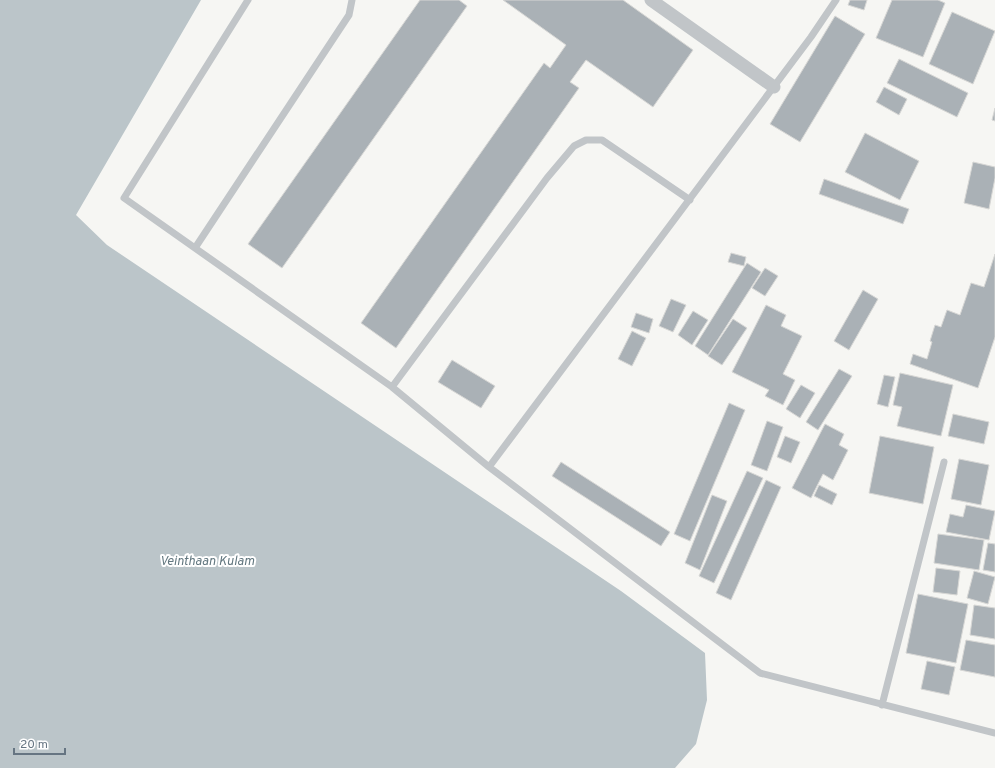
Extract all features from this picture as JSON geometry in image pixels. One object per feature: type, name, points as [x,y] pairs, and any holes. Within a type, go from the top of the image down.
[{"type":"street","points":[[651,0],[774,87]]},
{"type":"lane","points":[[248,0],[124,198],[392,387],[489,467],[760,672],[882,705],[995,733]]},
{"type":"lane","points":[[195,248],[349,15],[352,0]]},
{"type":"lane","points":[[489,467],[774,87],[836,0]]},
{"type":"lane","points":[[392,387],[547,178],[574,146],[586,140],[602,140],[690,200]]},
{"type":"lane","points":[[882,705],[944,462]]},
{"type":"water","name":"Veinthaan Kulam","points":[[0,0],[201,0],[76,215],[107,245],[621,591],[705,653],[707,700],[696,744],[675,768],[0,768]]},
{"type":"building","points":[[420,0],[459,0],[467,6],[282,268],[248,244]]},
{"type":"building","points":[[503,0],[623,0],[693,50],[653,107],[586,60],[570,82],[579,88],[396,348],[361,323],[544,63],[550,68],[566,45]]},
{"type":"building","points":[[850,0],[867,0],[864,10],[848,5]]},
{"type":"building","points":[[892,0],[938,0],[945,3],[923,57],[876,38]]},
{"type":"building","points":[[952,12],[995,31],[973,84],[929,64]]},
{"type":"building","points":[[835,16],[865,34],[800,142],[770,124]]},
{"type":"building","points":[[899,59],[968,93],[957,117],[887,83]]},
{"type":"building","points":[[884,87],[907,99],[899,115],[876,102]]},
{"type":"building","points":[[995,108],[995,121],[992,120]]},
{"type":"building","points":[[865,133],[919,161],[900,200],[845,172]]},
{"type":"building","points":[[973,162],[995,167],[995,178],[989,209],[964,203]]},
{"type":"building","points":[[824,179],[909,209],[903,224],[819,194]]},
{"type":"building","points":[[731,253],[746,257],[744,266],[728,262]]},
{"type":"building","points":[[995,254],[995,337],[978,388],[910,364],[913,354],[927,359],[932,342],[930,341],[935,325],[941,327],[947,310],[960,315],[971,283],[984,287]]},
{"type":"building","points":[[747,263],[761,272],[708,355],[695,346]]},
{"type":"building","points":[[765,268],[778,276],[765,296],[752,288]]},
{"type":"building","points":[[863,290],[878,299],[849,350],[834,341]]},
{"type":"building","points":[[671,299],[686,305],[673,332],[659,326]]},
{"type":"building","points":[[766,305],[786,315],[781,326],[802,336],[783,374],[795,380],[783,405],[765,396],[769,390],[732,372]]},
{"type":"building","points":[[693,311],[708,320],[692,345],[678,335]]},
{"type":"building","points":[[636,313],[653,319],[649,333],[631,327]]},
{"type":"building","points":[[733,319],[747,328],[722,365],[708,356]]},
{"type":"building","points":[[632,331],[646,338],[632,366],[618,359]]},
{"type":"building","points":[[452,360],[495,386],[481,408],[438,382]]},
{"type":"building","points":[[839,369],[852,376],[818,430],[806,422]]},
{"type":"building","points":[[900,373],[953,385],[941,436],[897,426],[902,407],[893,405]]},
{"type":"building","points":[[884,375],[895,377],[888,407],[877,404]]},
{"type":"building","points":[[801,385],[815,393],[800,418],[786,409]]},
{"type":"building","points":[[729,403],[745,410],[690,541],[674,534]]},
{"type":"building","points":[[953,414],[989,422],[984,444],[948,436]]},
{"type":"building","points":[[767,421],[783,427],[767,471],[751,465]]},
{"type":"building","points":[[825,424],[844,434],[839,445],[848,450],[833,480],[823,474],[811,498],[792,488]]},
{"type":"building","points":[[785,436],[800,442],[791,463],[777,457]]},
{"type":"building","points":[[880,436],[934,447],[923,504],[869,493]]},
{"type":"building","points":[[959,459],[989,465],[981,505],[951,499]]},
{"type":"building","points":[[561,462],[670,532],[661,546],[552,476]]},
{"type":"building","points":[[747,471],[763,478],[714,583],[699,576]]},
{"type":"building","points":[[766,480],[781,487],[731,600],[716,593]]},
{"type":"building","points":[[819,485],[837,494],[832,505],[814,496]]},
{"type":"building","points":[[712,495],[727,501],[700,570],[685,563]]},
{"type":"building","points":[[966,505],[995,511],[989,540],[946,532],[950,514],[963,517]]},
{"type":"building","points":[[938,534],[984,540],[979,570],[934,563]]},
{"type":"building","points":[[988,543],[995,544],[995,572],[983,570]]},
{"type":"building","points":[[936,568],[960,571],[957,595],[933,592]]},
{"type":"building","points":[[974,571],[995,577],[988,604],[967,598]]},
{"type":"building","points":[[918,594],[968,604],[956,663],[906,653]]},
{"type":"building","points":[[974,605],[995,608],[995,639],[970,635]]},
{"type":"building","points":[[966,640],[995,645],[995,677],[960,670]]},
{"type":"building","points":[[927,661],[955,667],[949,695],[921,689]]}]
